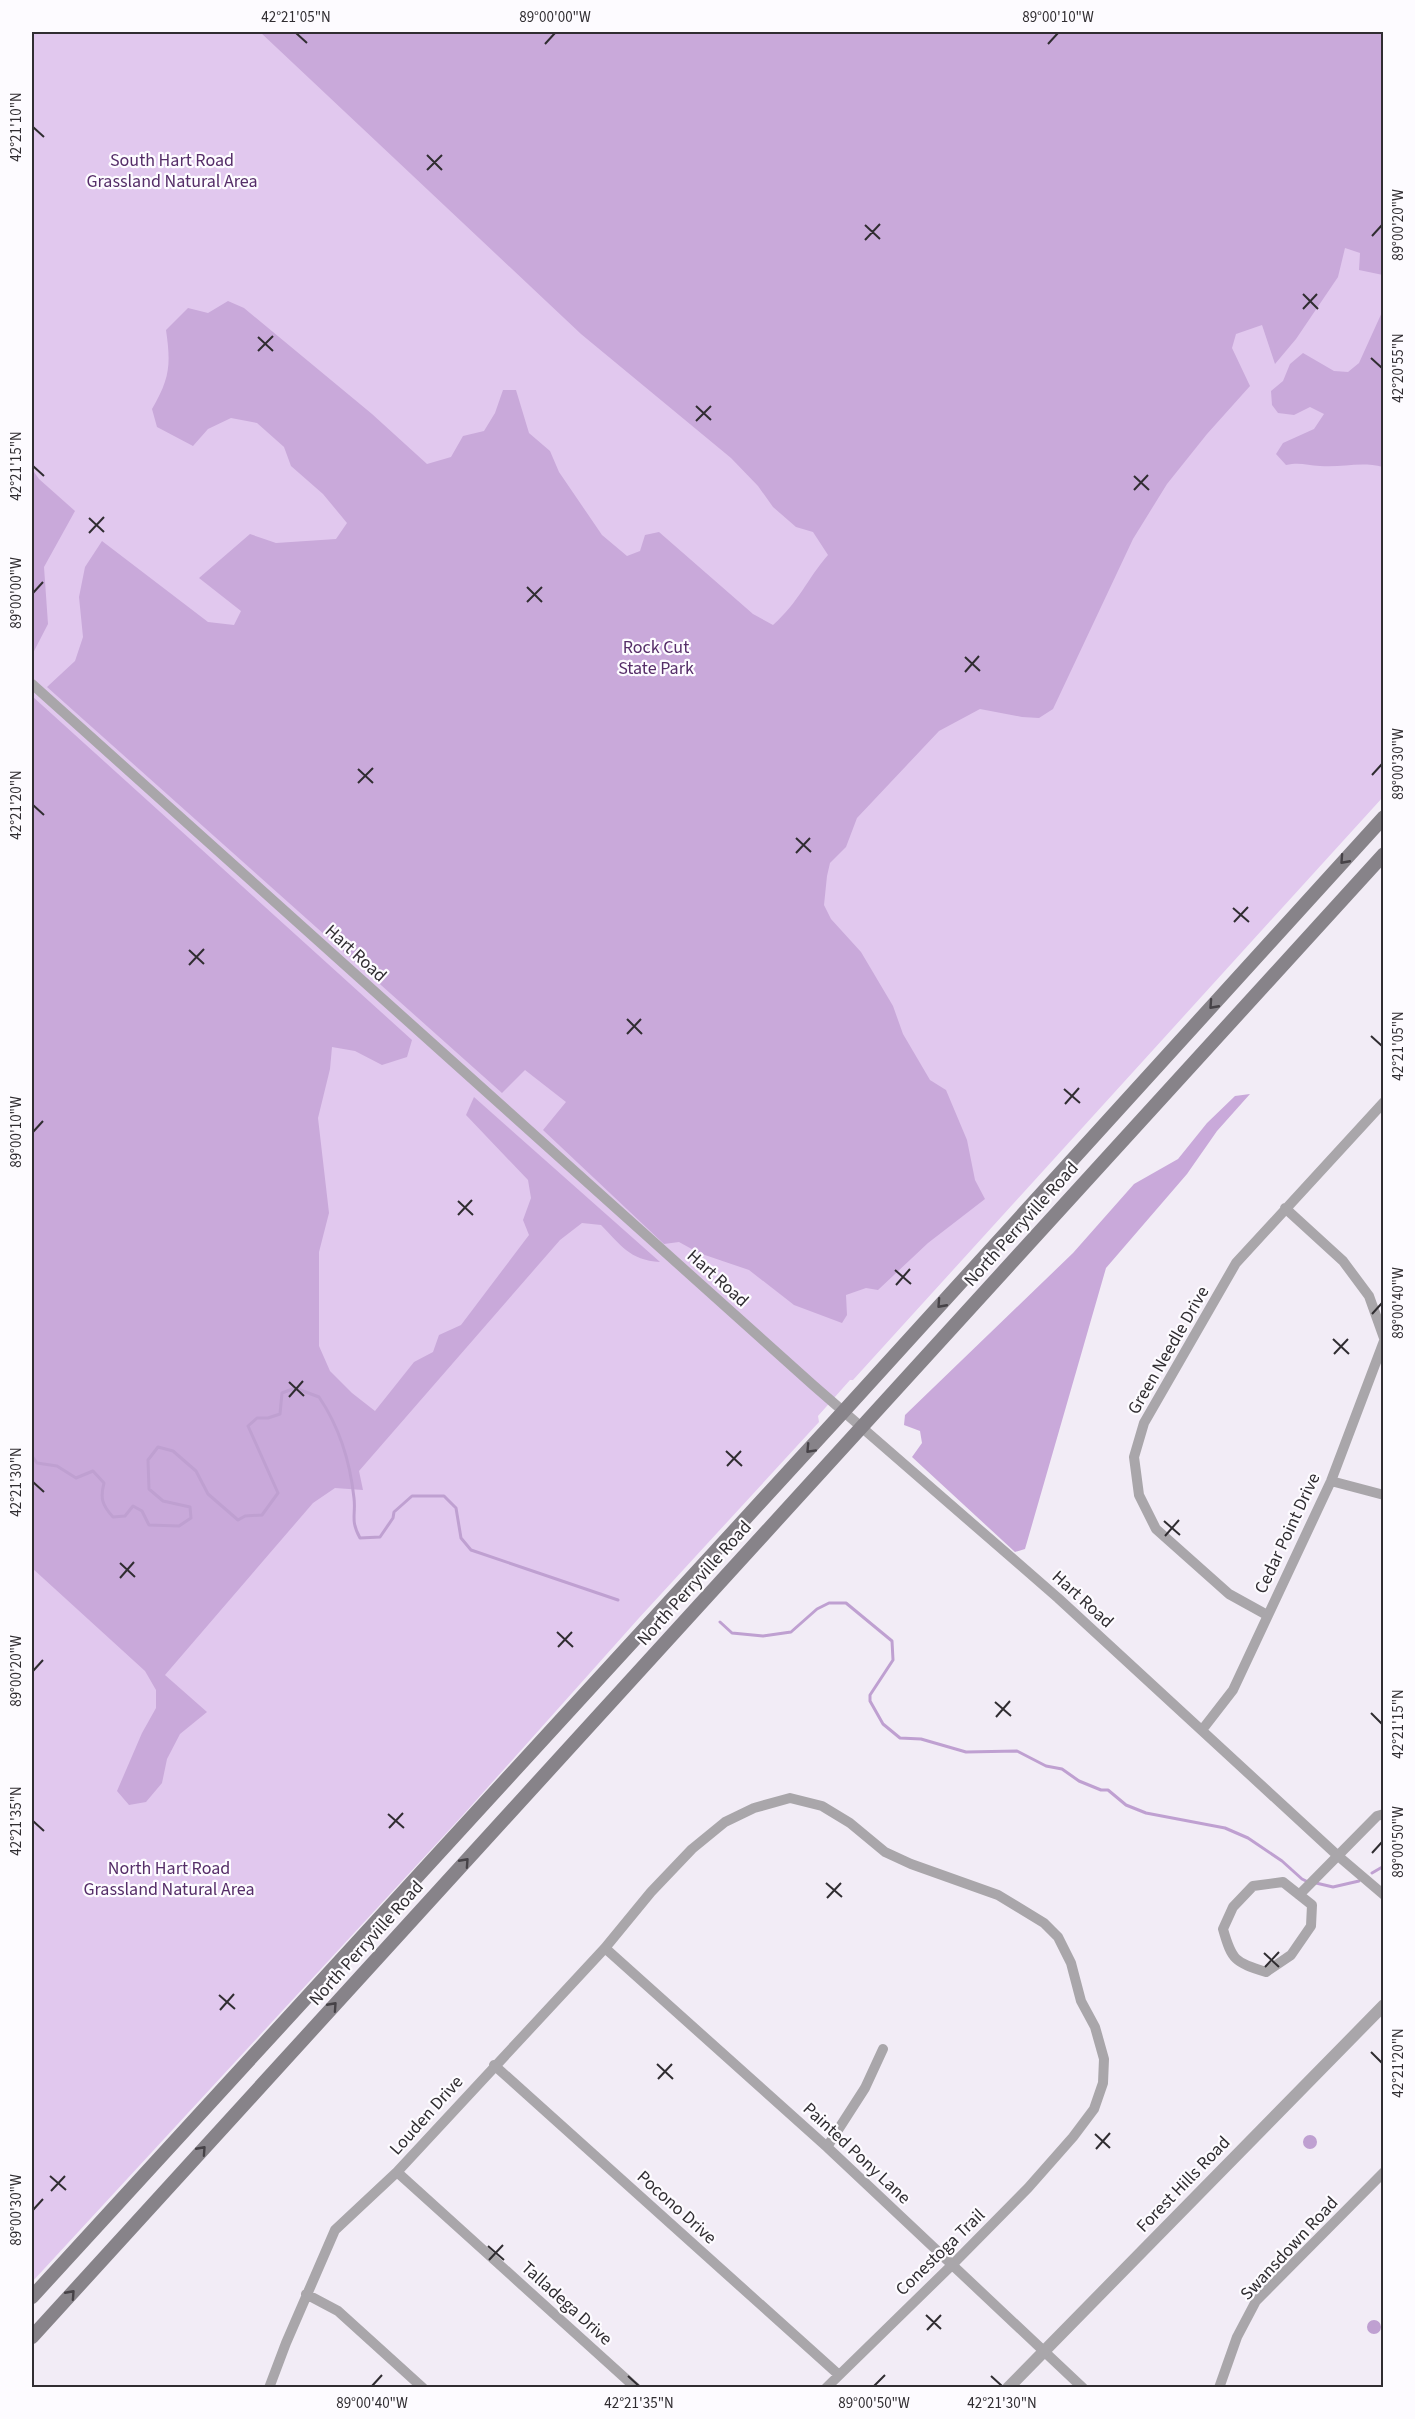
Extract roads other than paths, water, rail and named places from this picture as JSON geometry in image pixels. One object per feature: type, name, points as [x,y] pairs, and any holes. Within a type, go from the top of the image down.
[{"type":"main road","name":"North Perryville Road","points":[[32,2297],[843,1412],[1383,817]]},
{"type":"main road","name":"North Perryville Road","points":[[32,2337],[1383,854]]},
{"type":"street","name":"Hart Road","points":[[32,684],[843,1412],[963,1514],[1383,1895]]},
{"type":"street","name":"Green Needle Drive","points":[[1267,1615],[1229,1594],[1156,1529],[1139,1495],[1134,1457],[1144,1423],[1236,1263],[1383,1102]]},
{"type":"street","name":"Cedar Point Drive","points":[[1202,1730],[1233,1690],[1331,1481],[1383,1340],[1369,1296],[1343,1261],[1285,1208]]},
{"type":"street","points":[[1331,1481],[1383,1495]]},
{"type":"street","name":"Conestoga Trail","points":[[651,1892],[692,1849],[725,1822],[754,1808],[790,1798],[822,1806],[850,1822],[885,1852],[998,1895],[1044,1923],[1058,1937],[1071,1963],[1080,2001],[1095,2027],[1104,2059],[1102,2083],[1094,2109],[1073,2137],[1028,2188],[826,2388]]},
{"type":"street","points":[[1299,1895],[1377,1816],[1383,1814]]},
{"type":"street","points":[[1283,1881],[1299,1895],[1312,1905],[1311,1926],[1291,1955],[1266,1972],[1240,1964],[1229,1950],[1223,1929],[1233,1907],[1253,1887],[1283,1881]]},
{"type":"street","name":"Louden Drive","points":[[269,2388],[306,2294],[335,2230],[397,2172],[605,1948],[651,1892]]},
{"type":"street","name":"Painted Pony Lane","points":[[605,1948],[827,2147],[1083,2388]]},
{"type":"street","name":"Forest Hills Road","points":[[1008,2388],[1383,2005]]},
{"type":"street","points":[[827,2147],[865,2088],[883,2049]]},
{"type":"street","name":"Pocono Drive","points":[[494,2065],[838,2374]]},
{"type":"street","name":"Talladega Drive","points":[[397,2172],[636,2388]]},
{"type":"street","name":"Swansdown Road","points":[[1219,2388],[1237,2337],[1256,2301],[1383,2172]]},
{"type":"street","points":[[306,2294],[338,2311],[423,2388]]},
{"type":"waterway","points":[[32,1456],[37,1463],[57,1466],[76,1478],[93,1471],[104,1483],[103,1501],[113,1517],[125,1516],[133,1506],[142,1511],[149,1525],[179,1526],[191,1518],[190,1507],[163,1501],[149,1489],[148,1460],[158,1447],[173,1451],[196,1471],[208,1494],[238,1520],[245,1516],[262,1515],[278,1493],[248,1426],[257,1418],[268,1418],[280,1414],[282,1393],[295,1388],[319,1397],[333,1421],[350,1471],[354,1498],[354,1522],[360,1538],[380,1537],[393,1518],[394,1512],[412,1496],[444,1496],[456,1508],[461,1538],[471,1550],[618,1600]]},
{"type":"waterway","points":[[720,1622],[732,1633],[763,1636],[791,1632],[817,1609],[829,1603],[846,1603],[892,1641],[893,1660],[870,1695],[870,1701],[883,1724],[900,1738],[921,1739],[966,1752],[1017,1751],[1046,1766],[1062,1769],[1079,1781],[1101,1790],[1108,1790],[1126,1805],[1146,1813],[1225,1828],[1248,1838],[1308,1882]]},
{"type":"waterway","points":[[1372,1873],[1384,1866]]},
{"type":"waterway","points":[[1316,1883],[1333,1887],[1359,1881]]},
{"type":"park label","name":"South Hart Road Grassland Natural Area","points":[[172,170]]},
{"type":"park label","name":"Rock Cut State Park","points":[[656,657]]},
{"type":"park label","name":"North Hart Road Grassland Natural Area","points":[[169,1878]]}]
